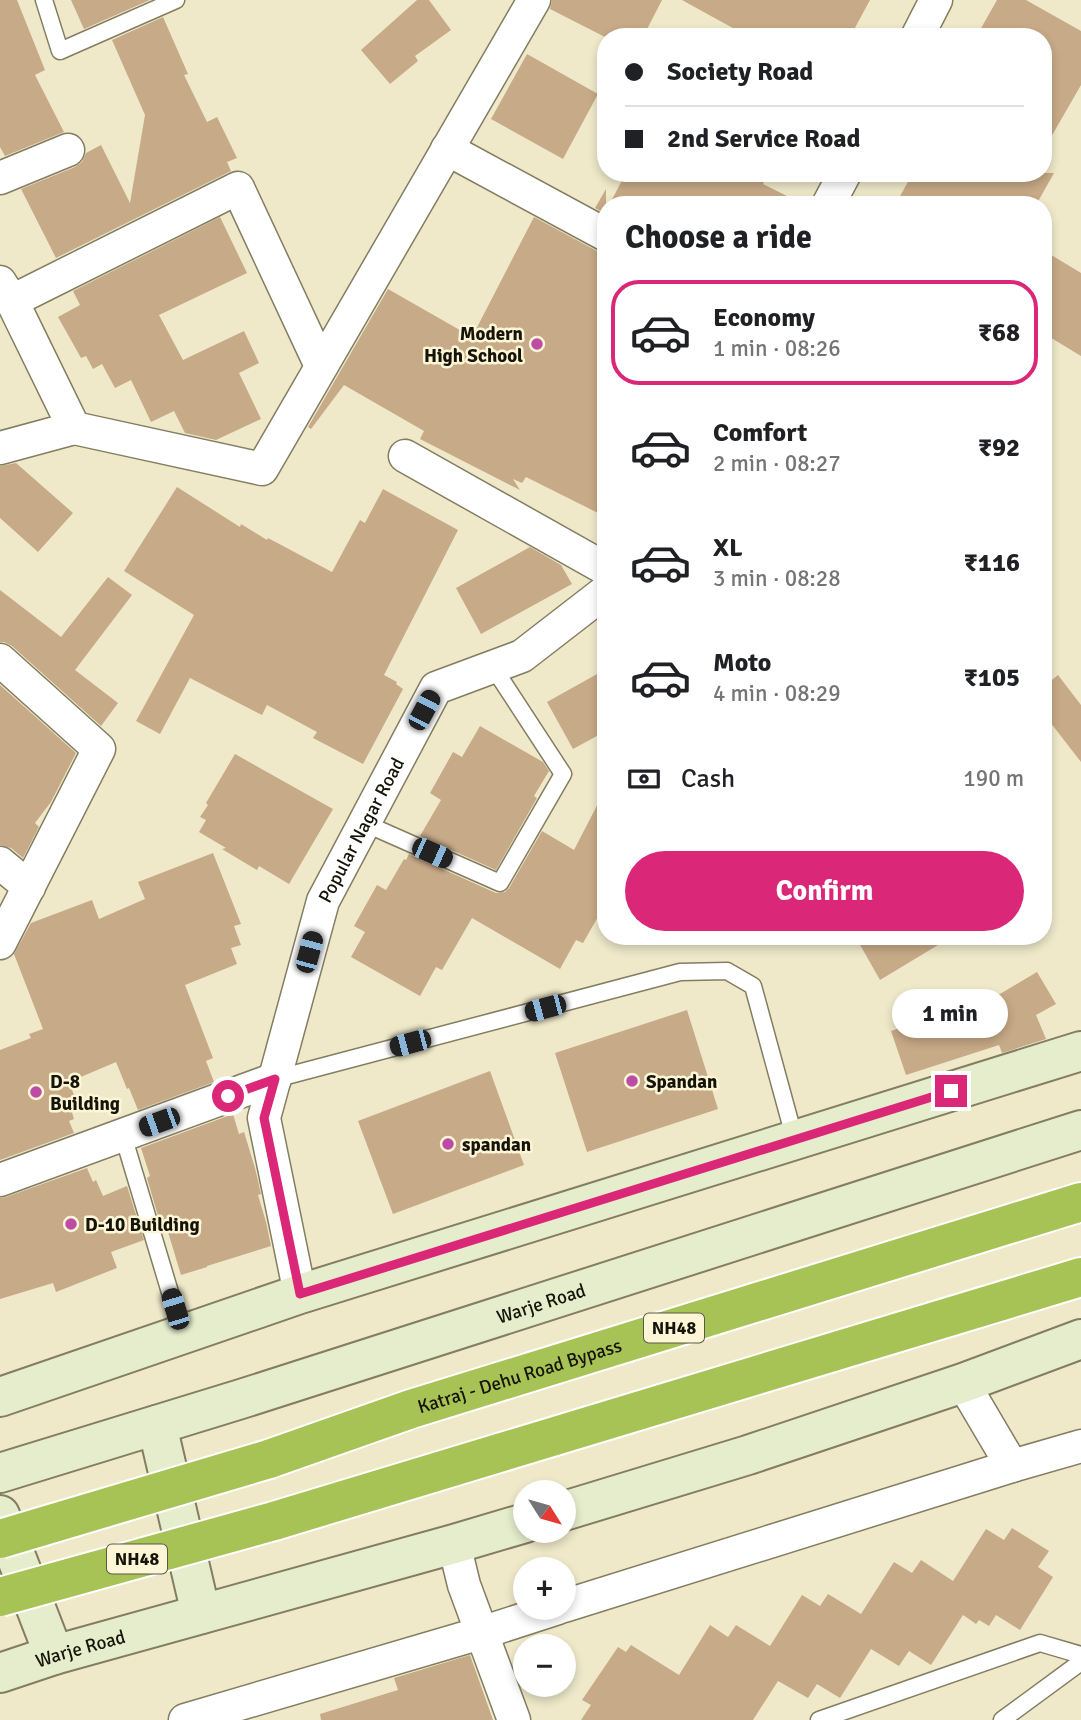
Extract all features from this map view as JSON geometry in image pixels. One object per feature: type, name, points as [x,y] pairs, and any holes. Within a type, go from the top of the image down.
[{"type":"highway","name":"Katraj - Dehu Road Bypass","points":[[0,1539],[269,1459],[411,1409],[1081,1202]]},
{"type":"highway","name":"NH48","points":[[0,1597],[274,1521],[1081,1277]]},
{"type":"street","points":[[0,448],[74,428],[262,469],[534,0]]},
{"type":"street","points":[[922,28],[936,0]]},
{"type":"street","points":[[447,149],[597,230]]},
{"type":"street","points":[[0,178],[68,150]]},
{"type":"street","points":[[74,428],[6,291],[238,188],[321,366]]},
{"type":"street","points":[[405,456],[597,564]]},
{"type":"street","name":"Popular Nagar Road","points":[[300,1294],[264,1118],[323,901],[436,688],[522,656],[597,598]]},
{"type":"street","points":[[0,660],[99,748],[0,943]]},
{"type":"street","points":[[0,863],[29,887]]},
{"type":"street","points":[[0,1397],[300,1294],[1081,1051]]},
{"type":"street","points":[[0,1180],[273,1086]]},
{"type":"street","name":"Warje Road","points":[[0,1473],[1081,1130]]},
{"type":"street","points":[[576,1507],[748,1455],[1081,1339]]},
{"type":"street","points":[[963,1382],[1012,1466]]},
{"type":"street","points":[[157,1424],[201,1614]]},
{"type":"street","points":[[576,1602],[1081,1446]]},
{"type":"street","points":[[0,1515],[54,1655]]},
{"type":"street","name":"Warje Road","points":[[3,1664],[54,1655],[513,1526]]},
{"type":"street","points":[[454,1544],[464,1586],[514,1720]]},
{"type":"street","points":[[185,1720],[521,1620]]},
{"type":"lane","points":[[44,0],[60,51],[176,0]]},
{"type":"lane","points":[[364,823],[500,883],[563,774],[493,667]]},
{"type":"lane","points":[[175,1309],[125,1142],[273,1086],[680,972],[727,971],[752,986],[795,1140]]},
{"type":"lane","points":[[819,1720],[1040,1643],[1081,1655]]},
{"type":"lane","points":[[1002,1720],[1081,1662]]},
{"type":"building","points":[[0,0],[17,0],[45,70],[35,75],[64,132],[5,156],[0,147]]},
{"type":"building","points":[[71,0],[150,0],[84,29]]},
{"type":"building","points":[[417,0],[429,0],[451,30],[415,56],[418,61],[390,84],[361,50]]},
{"type":"building","points":[[552,0],[662,0],[648,28],[597,28],[597,33],[550,9]]},
{"type":"building","points":[[682,0],[870,0],[855,28],[733,28]]},
{"type":"building","points":[[997,0],[1026,0],[1081,31],[1081,85],[1052,135],[1052,28],[981,28]]},
{"type":"building","points":[[163,17],[188,74],[184,75],[207,122],[217,117],[237,158],[227,162],[231,171],[56,258],[21,189],[75,167],[82,162],[86,153],[101,145],[130,203],[145,115],[112,40]]},
{"type":"building","points":[[527,54],[597,93],[563,159],[491,119]]},
{"type":"building","points":[[621,182],[764,182],[763,184],[787,196],[614,196]]},
{"type":"building","points":[[908,182],[1049,182],[1041,196],[900,196]]},
{"type":"building","points":[[220,217],[247,273],[159,315],[183,360],[244,331],[259,363],[239,373],[261,419],[216,440],[185,433],[174,411],[151,422],[131,380],[115,388],[102,364],[93,369],[86,356],[81,358],[58,317],[80,305],[73,291]]},
{"type":"building","name":"Modern High School","points":[[534,217],[597,251],[597,512],[526,477],[522,483],[513,479],[520,490],[420,439],[424,431],[344,385],[311,429],[308,427],[388,289],[472,337]]},
{"type":"building","points":[[1052,255],[1081,273],[1081,356],[1052,338]]},
{"type":"building","points":[[16,463],[73,513],[38,552],[0,518],[0,466]]},
{"type":"building","points":[[177,487],[240,527],[241,524],[332,572],[360,520],[365,523],[383,489],[458,530],[384,675],[403,689],[363,764],[313,738],[317,732],[267,705],[262,715],[190,678],[160,734],[136,721],[194,615],[124,571]]},
{"type":"building","points":[[530,547],[561,565],[572,584],[481,634],[456,588]]},
{"type":"building","points":[[108,577],[132,595],[75,670],[118,703],[101,726],[12,646],[0,642],[0,590],[61,637]]},
{"type":"building","points":[[597,674],[597,736],[573,749],[547,702]]},
{"type":"building","points":[[1058,675],[1081,705],[1081,762],[1052,725],[1052,680]]},
{"type":"building","points":[[0,685],[76,753],[51,802],[35,823],[39,827],[23,858],[11,848],[0,845]]},
{"type":"building","points":[[480,726],[543,762],[549,771],[534,796],[537,798],[496,870],[420,836],[441,800],[430,793],[453,752],[462,757]]},
{"type":"building","points":[[235,754],[333,809],[289,884],[259,866],[257,870],[199,832],[206,820],[200,817],[208,805],[206,803]]},
{"type":"building","points":[[597,805],[597,919],[583,943],[576,940],[560,969],[472,918],[442,970],[436,967],[420,996],[351,957],[365,932],[354,926],[377,885],[386,890],[409,854],[496,893],[505,892],[509,888],[542,831],[574,850]]},
{"type":"building","points":[[213,853],[241,924],[234,926],[241,945],[231,948],[237,964],[185,985],[213,1058],[206,1061],[214,1082],[138,1110],[116,1062],[69,1082],[77,1103],[70,1106],[74,1119],[69,1121],[74,1133],[0,1160],[0,1050],[31,1038],[29,1034],[43,1029],[14,954],[31,923],[92,900],[99,919],[145,899],[138,882]]},
{"type":"building","points":[[860,945],[938,945],[880,980]]},
{"type":"building","points":[[1037,972],[1056,1004],[1036,1015],[1046,1039],[1002,1053],[999,1045],[906,1075],[891,1031],[953,1010],[956,1020]]},
{"type":"building","name":"Spandan","points":[[687,1010],[718,1109],[587,1152],[555,1053]]},
{"type":"building","name":"spandan","points":[[490,1071],[524,1165],[393,1214],[358,1121]]},
{"type":"building","points":[[233,1114],[239,1134],[244,1132],[255,1168],[261,1194],[258,1195],[271,1246],[181,1275],[168,1232],[163,1233],[141,1148]]},
{"type":"building","name":"D-10 Building","points":[[87,1168],[103,1196],[127,1186],[144,1240],[111,1252],[117,1268],[56,1292],[53,1283],[0,1299],[0,1198]]},
{"type":"building","points":[[1012,1528],[1049,1551],[1038,1567],[1053,1577],[1020,1630],[996,1615],[989,1626],[979,1620],[976,1624],[963,1615],[931,1665],[909,1651],[899,1666],[871,1649],[840,1698],[817,1684],[808,1698],[778,1681],[753,1720],[581,1720],[591,1705],[582,1700],[618,1647],[626,1652],[631,1645],[679,1675],[710,1625],[728,1637],[736,1625],[770,1646],[802,1595],[820,1606],[828,1594],[861,1614],[894,1562],[912,1573],[921,1560],[953,1581],[986,1529],[1004,1540]]},
{"type":"building","points":[[470,1655],[493,1720],[321,1720],[320,1714],[398,1690],[394,1678]]},
{"type":"place","name":"Modern High School","points":[[537,344]]},
{"type":"place","name":"Spandan","points":[[632,1081]]},
{"type":"place","name":"D-8 Building","points":[[36,1092]]},
{"type":"place","name":"spandan","points":[[448,1144]]},
{"type":"place","name":"D-10 Building","points":[[71,1224]]},
{"type":"route","points":[[228,1096],[275,1079],[264,1118],[300,1294],[951,1091]]}]
